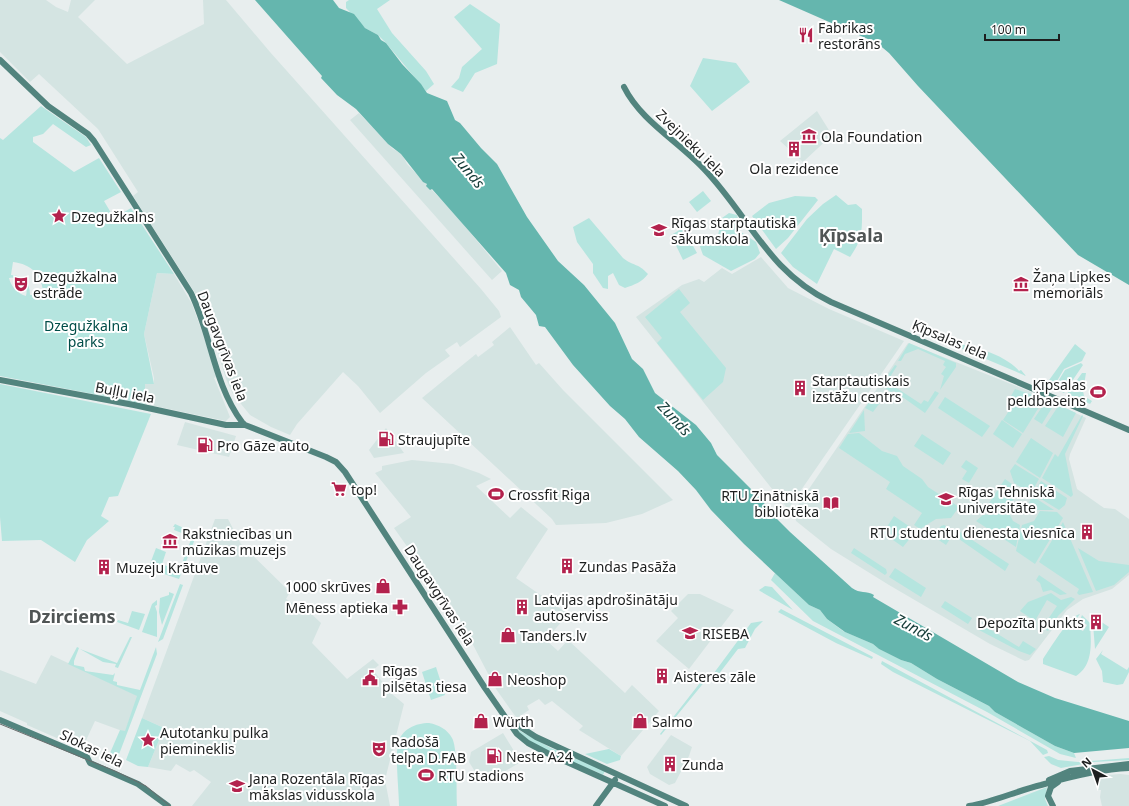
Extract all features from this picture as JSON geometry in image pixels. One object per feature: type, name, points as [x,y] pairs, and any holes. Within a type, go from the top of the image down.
[{"type":"main road","name":"Daugavgrīvas iela","points":[[0,60],[48,106],[88,134],[94,141],[190,293],[202,318],[227,394],[238,416],[245,425],[326,457],[336,462],[345,472],[514,730],[528,743],[555,757],[665,806]]},
{"type":"main road","name":"Zvejnieku iela","points":[[624,87],[636,107],[708,173],[771,255]]},
{"type":"main road","name":"Ķīpsalas iela","points":[[771,255],[798,282],[819,296],[1129,430]]},
{"type":"main road","name":"Buļļu iela","points":[[0,380],[226,425],[245,425]]},
{"type":"main road","name":"Daugavgrīvas iela","points":[[505,717],[536,737],[686,806]]},
{"type":"main road","name":"Slokas iela","points":[[0,720],[87,757],[90,763],[138,784],[168,806]]},
{"type":"main road","points":[[1040,785],[1070,771],[1129,764]]},
{"type":"main road","points":[[969,806],[988,802],[1063,779],[1129,768]]},
{"type":"main road","points":[[596,806],[619,775]]},
{"type":"main road","points":[[1053,806],[1048,796],[1050,788],[1063,779]]},
{"type":"shaded area","points":[[0,0],[46,0],[56,7],[68,12],[71,0],[95,0],[78,17],[127,64],[204,24],[203,0],[226,0],[270,52],[481,289],[499,311],[501,317],[460,347],[457,342],[445,350],[450,356],[426,373],[380,413],[358,386],[343,372],[297,424],[290,435],[271,427],[250,415],[233,394],[226,379],[204,307],[133,196],[138,192],[98,129],[39,74],[30,82],[0,52]]},
{"type":"shaded area","name":"Ola Foundation","points":[[817,111],[832,135],[803,162],[780,141]]},
{"type":"shaded area","points":[[359,113],[393,149],[402,154],[407,164],[454,213],[502,271],[492,280],[350,120]]},
{"type":"shaded area","name":"Starptautiskais izstāžu centrs","points":[[761,257],[788,288],[829,309],[904,341],[788,509],[636,317],[682,285],[699,279],[704,282],[722,268],[732,274]]},
{"type":"shaded area","points":[[157,273],[174,274],[192,304],[218,376],[214,378],[230,417],[226,421],[145,404],[145,384],[154,384],[154,378],[144,334]]},
{"type":"shaded area","points":[[510,327],[536,365],[539,363],[563,390],[673,500],[642,514],[606,523],[556,525],[552,519],[422,398],[476,354],[478,357],[494,345],[492,342]]},
{"type":"shaded area","name":"Rīgas Tehniskā universitāte","points":[[908,343],[1031,392],[1086,418],[1069,459],[1077,489],[1104,508],[1115,509],[1129,519],[1129,575],[1112,589],[1083,599],[1067,610],[1029,660],[1025,661],[990,644],[889,585],[831,549],[796,521],[794,513],[796,508]]},
{"type":"shaded area","points":[[185,422],[236,436],[229,457],[177,445]]},
{"type":"shaded area","name":"Straujupīte","points":[[386,428],[404,453],[374,458],[369,450]]},
{"type":"shaded area","points":[[412,460],[453,464],[491,479],[476,486],[510,518],[521,507],[548,529],[516,578],[568,614],[546,640],[558,651],[568,640],[625,693],[632,685],[659,711],[621,756],[579,730],[583,726],[552,701],[545,705],[539,699],[527,706],[529,710],[517,718],[496,689],[457,614],[434,579],[411,552],[394,528],[411,517],[375,473],[382,470],[382,466]]},
{"type":"shaded area","points":[[215,519],[228,519],[241,544],[290,592],[286,599],[302,609],[304,607],[321,623],[312,643],[347,679],[373,659],[379,665],[373,670],[392,694],[404,704],[385,780],[390,806],[192,806],[211,782],[194,770],[190,772],[176,764],[171,771],[148,767],[164,728],[142,718]]},
{"type":"shaded area","name":"RISEBA","points":[[688,594],[700,594],[734,610],[689,669],[656,641],[678,618],[671,611]]},
{"type":"shaded area","points":[[51,655],[138,696],[125,732],[95,721],[82,749],[27,725],[27,723],[0,711],[0,670],[36,684]]},
{"type":"shaded area","name":"Neste A24","points":[[503,733],[519,759],[519,763],[492,779],[483,775],[479,778],[469,762],[471,752]]},
{"type":"shaded area","points":[[671,735],[692,747],[675,783],[669,785],[650,774],[647,767]]},
{"type":"shaded area","points":[[1107,775],[1129,775],[1129,806],[1102,806],[1100,797],[1101,790],[1098,790],[1100,779]]},
{"type":"green space","points":[[349,0],[390,0],[377,9],[392,33],[426,71],[434,84],[426,91],[386,43],[378,35],[365,28],[346,8],[346,2]]},
{"type":"green space","points":[[470,4],[500,24],[497,64],[475,73],[463,92],[451,87],[459,78],[462,67],[482,49],[454,17]]},
{"type":"green space","points":[[703,58],[736,63],[750,82],[712,111],[690,86]]},
{"type":"green space","name":"Dzegužkalna parks","points":[[41,106],[86,137],[91,145],[86,147],[53,124],[43,134],[33,137],[33,142],[74,172],[99,158],[121,192],[104,201],[114,218],[131,208],[174,274],[157,273],[144,334],[154,384],[145,384],[145,404],[0,376],[0,138],[3,140]],"holes":[[[13,262],[25,265],[35,272],[41,281],[43,294],[30,295],[30,290],[25,280],[23,278],[11,275]],[[9,278],[17,278],[23,282],[27,292],[26,296],[15,290]]]},
{"type":"green space","points":[[703,191],[711,201],[697,212],[689,202]]},
{"type":"green space","points":[[836,195],[848,205],[856,204],[862,209],[860,239],[850,257],[834,249],[817,284],[793,267],[781,253],[807,219],[823,204]]},
{"type":"green space","points":[[795,196],[815,197],[818,200],[788,238],[776,249],[752,216],[769,203]]},
{"type":"green space","points":[[729,213],[737,215],[739,222],[735,228],[756,242],[760,253],[755,259],[731,271],[703,255],[699,244],[718,235],[722,218]]},
{"type":"green space","points":[[589,218],[623,258],[638,266],[648,274],[643,279],[625,288],[619,285],[613,273],[608,276],[608,289],[603,288],[593,273],[593,264],[577,242],[573,227]]},
{"type":"green space","points":[[683,228],[697,253],[683,260],[671,235]]},
{"type":"green space","points":[[679,289],[690,303],[680,312],[726,368],[723,382],[703,400],[657,343],[662,338],[645,317]]},
{"type":"green space","points":[[909,343],[956,363],[956,367],[940,390],[944,376],[941,374],[946,367],[943,365],[945,361],[918,349],[905,354],[901,361],[898,361]]},
{"type":"green space","points":[[948,343],[966,345],[996,355],[1013,365],[1019,371],[1021,370],[1026,376]]},
{"type":"green space","points":[[1075,344],[1086,353],[1082,361],[1064,369],[1053,388],[1034,379],[1047,383]]},
{"type":"green space","points":[[1081,363],[1083,365],[1064,393],[1054,388],[1065,370]]},
{"type":"green space","points":[[895,365],[897,366],[890,377],[895,381],[892,385],[921,404],[924,400],[928,402],[935,391],[939,393],[925,413],[894,391],[891,392],[884,387],[883,382]]},
{"type":"green space","points":[[1082,373],[1086,373],[1083,391],[1084,396],[1092,401],[1090,404],[1067,394]]},
{"type":"green space","points":[[0,384],[151,414],[118,496],[109,497],[101,516],[109,521],[87,540],[75,562],[41,540],[2,541],[0,517]]},
{"type":"green space","points":[[1015,389],[1044,399],[1023,433],[1003,420],[1016,400],[1011,396]]},
{"type":"green space","points":[[876,393],[885,396],[873,412],[865,408]]},
{"type":"green space","points":[[945,397],[990,426],[982,437],[938,408]]},
{"type":"green space","points":[[1046,401],[1055,403],[1042,424],[1034,419]]},
{"type":"green space","points":[[1059,405],[1076,413],[1063,437],[1045,426]]},
{"type":"green space","points":[[864,410],[865,431],[849,433]]},
{"type":"green space","points":[[1082,415],[1083,416],[1065,454],[1073,495],[1071,497],[1042,478],[1055,454],[1058,457]]},
{"type":"green space","points":[[1002,420],[1022,434],[1013,448],[993,434]]},
{"type":"green space","points":[[859,433],[882,451],[897,456],[903,466],[922,479],[928,487],[959,507],[951,518],[936,519],[920,529],[914,525],[922,513],[886,489],[890,482],[839,448],[848,434]]},
{"type":"green space","points":[[922,434],[951,453],[943,465],[914,446]]},
{"type":"green space","points":[[1031,438],[1053,453],[1040,478],[1016,462]]},
{"type":"green space","points":[[966,460],[978,468],[969,483],[962,479],[967,471],[961,467]]},
{"type":"green space","points":[[1015,464],[1039,479],[1031,493],[1014,483],[1010,471]]},
{"type":"green space","points":[[1005,479],[1012,484],[1015,495],[1009,510],[983,512]]},
{"type":"green space","points":[[1041,481],[1067,498],[1065,505],[1059,510],[1033,494]]},
{"type":"green space","points":[[1032,496],[1054,510],[1031,510],[1029,503]]},
{"type":"green space","points":[[1040,511],[1057,512],[1063,518],[1035,564],[1016,551],[1022,525],[1034,521]]},
{"type":"green space","points":[[1009,513],[1013,521],[1020,525],[1016,547],[976,521],[983,515]]},
{"type":"green space","points":[[894,516],[916,531],[903,547],[883,533]]},
{"type":"green space","points":[[1063,522],[1093,592],[1079,595],[1077,593],[1079,589],[1039,562]]},
{"type":"green space","points":[[175,524],[197,534],[179,579],[161,573],[162,570],[152,567],[150,564],[156,548],[166,552],[162,564],[179,571],[192,537],[174,530],[175,527],[173,527]]},
{"type":"green space","points":[[944,525],[955,531],[946,545],[933,536],[941,526]]},
{"type":"green space","points":[[960,532],[1009,564],[1005,571],[956,537]]},
{"type":"green space","points":[[854,548],[886,569],[887,573],[885,575],[851,553]]},
{"type":"green space","points":[[1078,548],[1099,561],[1129,565],[1129,572],[1114,585],[1096,591]]},
{"type":"green space","points":[[895,568],[926,588],[921,597],[889,577]]},
{"type":"green space","points":[[775,573],[809,605],[820,610],[827,619],[843,631],[873,644],[879,649],[901,660],[911,663],[937,679],[989,706],[995,712],[1055,746],[1074,753],[1076,758],[1060,754],[987,712],[813,621],[771,580]]},
{"type":"green space","points":[[1039,575],[1067,594],[1060,595],[1051,590],[1043,592],[1040,583],[1036,580]]},
{"type":"green space","points":[[180,584],[183,585],[163,639],[158,642]]},
{"type":"green space","points":[[765,586],[772,587],[793,610],[759,590]]},
{"type":"green space","points":[[169,592],[174,594],[162,625],[159,612],[160,598],[169,595]]},
{"type":"green space","points":[[1051,593],[1061,600],[1071,597],[1075,599],[1058,616],[1048,631],[1042,628],[1057,606],[1047,600],[1035,621],[1020,611],[1028,602]]},
{"type":"green space","points":[[157,600],[157,605],[155,606],[157,612],[157,637],[142,632],[152,604]]},
{"type":"green space","points":[[945,601],[972,618],[968,624],[941,607]]},
{"type":"green space","points":[[781,609],[873,657],[872,659],[836,643],[778,612]]},
{"type":"green space","points":[[132,611],[145,614],[139,630],[117,622],[118,620],[128,623]]},
{"type":"green space","points":[[1080,614],[1077,618],[1075,617],[1072,623],[1083,631],[1087,625],[1080,620],[1082,615],[1090,623],[1091,645],[1089,659],[1086,666],[1076,676],[1043,664],[1043,659],[1060,634],[1071,620],[1076,616]]},
{"type":"green space","points":[[763,621],[755,629],[745,648],[738,649],[715,679],[711,677],[751,623]]},
{"type":"green space","points":[[1100,621],[1109,627],[1095,649],[1093,624],[1099,625]]},
{"type":"green space","points":[[983,625],[1019,647],[1023,641],[1036,649],[1030,655],[1019,651],[979,630]]},
{"type":"green space","points":[[130,637],[132,637],[118,668],[115,667],[116,664],[103,662],[80,649],[117,663]]},
{"type":"green space","points":[[77,647],[79,648],[74,665],[84,667],[85,671],[113,675],[115,673],[113,681],[117,682],[117,685],[140,690],[156,647],[157,654],[118,757],[112,762],[107,760],[120,730],[125,731],[137,696],[68,664]]},
{"type":"green space","points":[[1103,650],[1101,654],[1127,670],[1129,667],[1129,672],[1123,684],[1117,685],[1103,682],[1102,671],[1096,659]]},
{"type":"green space","points":[[882,661],[1047,750],[1048,753],[1043,755],[1030,741],[893,672],[881,664]]},
{"type":"green space","points":[[436,667],[445,695],[431,700],[422,672]]},
{"type":"green space","points":[[703,679],[706,680],[661,735],[660,734]]},
{"type":"green space","points":[[142,718],[164,728],[148,767],[138,766],[126,760]]},
{"type":"green space","name":"RTU stadions","points":[[429,723],[439,726],[445,730],[450,735],[454,743],[457,806],[399,806],[397,757],[398,744],[402,734],[410,728],[419,724]]},
{"type":"green space","points":[[515,728],[551,748],[605,771],[603,775],[556,756],[534,744]]},
{"type":"green space","points":[[609,749],[621,756],[620,760],[607,764],[585,754]]},
{"type":"green space","points":[[1049,756],[1058,760],[1078,762],[1129,758],[1129,760],[1094,762],[1061,768],[1051,764],[1044,757]]},
{"type":"green space","points":[[1047,787],[1045,799],[1048,806],[998,806]]},
{"type":"water","name":"Zunds","points":[[255,0],[333,0],[339,8],[354,14],[365,28],[378,35],[421,84],[427,93],[447,101],[455,120],[460,123],[497,164],[527,217],[558,261],[584,285],[615,323],[632,359],[643,369],[655,393],[696,425],[711,443],[717,455],[762,500],[770,512],[852,588],[874,595],[873,597],[1018,682],[1055,698],[1129,721],[1129,748],[1074,753],[1055,746],[995,712],[989,706],[937,679],[911,663],[901,660],[879,649],[873,644],[845,632],[827,619],[820,610],[809,605],[744,544],[711,510],[696,490],[678,471],[639,437],[625,419],[610,406],[573,365],[545,327],[539,326],[536,315],[521,297],[519,290],[510,285],[506,273],[432,189],[430,190],[426,186],[427,184],[423,182],[401,154],[388,144],[356,109],[337,95],[321,78],[322,76]]},
{"type":"water","points":[[779,0],[1129,0],[1129,285],[1078,255],[918,86],[889,53],[877,43]]},
{"type":"tram line","points":[[0,724],[115,771],[146,786],[170,806]]},
{"type":"place","name":"Fabrikas restorāns","points":[[806,35]]},
{"type":"place","name":"Ola Foundation","points":[[809,136]]},
{"type":"place","name":"Ola rezidence","points":[[794,149]]},
{"type":"place","name":"Dzegužkalns","points":[[59,216]]},
{"type":"place","name":"Rīgas starptautiskā sākumskola","points":[[659,230]]},
{"type":"place","name":"Dzegužkalna estrāde","points":[[21,284]]},
{"type":"place","name":"Žaņa Lipkes memoriāls","points":[[1021,284]]},
{"type":"place","name":"Starptautiskais izstāžu centrs","points":[[800,388]]},
{"type":"place","name":"Ķīpsalas peldbaseins","points":[[1098,392]]},
{"type":"place","name":"Straujupīte","points":[[386,439]]},
{"type":"place","name":"Pro Gāze auto","points":[[205,445]]},
{"type":"place","name":"top!","points":[[339,489]]},
{"type":"place","name":"Crossfit Riga","points":[[496,494]]},
{"type":"place","name":"Rīgas Tehniskā universitāte","points":[[946,499]]},
{"type":"place","name":"RTU Zinātniskā bibliotēka","points":[[831,503]]},
{"type":"place","name":"RTU studentu dienesta viesnīca","points":[[1087,532]]},
{"type":"place","name":"Rakstniecības un mūzikas muzejs","points":[[170,541]]},
{"type":"place","name":"Zundas Pasāža","points":[[567,566]]},
{"type":"place","name":"Muzeju Krātuve","points":[[104,567]]},
{"type":"place","name":"1000 skrūves","points":[[383,586]]},
{"type":"place","name":"Mēness aptieka","points":[[400,607]]},
{"type":"place","name":"Latvijas apdrošinātāju autoserviss","points":[[522,607]]},
{"type":"place","name":"Depozīta punkts","points":[[1096,622]]},
{"type":"place","name":"RISEBA","points":[[690,633]]},
{"type":"place","name":"Tanders.lv","points":[[508,635]]},
{"type":"place","name":"Aisteres zāle","points":[[662,676]]},
{"type":"place","name":"Rīgas pilsētas tiesa","points":[[370,678]]},
{"type":"place","name":"Neoshop","points":[[495,679]]},
{"type":"place","name":"Würth","points":[[481,721]]},
{"type":"place","name":"Salmo","points":[[640,721]]},
{"type":"place","name":"Autotanku pulka piemineklis","points":[[148,740]]},
{"type":"place","name":"Radošā telpa D.FAB","points":[[379,749]]},
{"type":"place","name":"Neste A24","points":[[494,756]]},
{"type":"place","name":"Zunda","points":[[670,764]]},
{"type":"place","name":"RTU stadions","points":[[426,775]]},
{"type":"place","name":"Jaņa Rozentāla Rīgas mākslas vidusskola","points":[[237,786]]},
{"type":"district","name":"Ķīpsala","points":[[851,235]]},
{"type":"district","name":"Dzirciems","points":[[72,616]]}]
